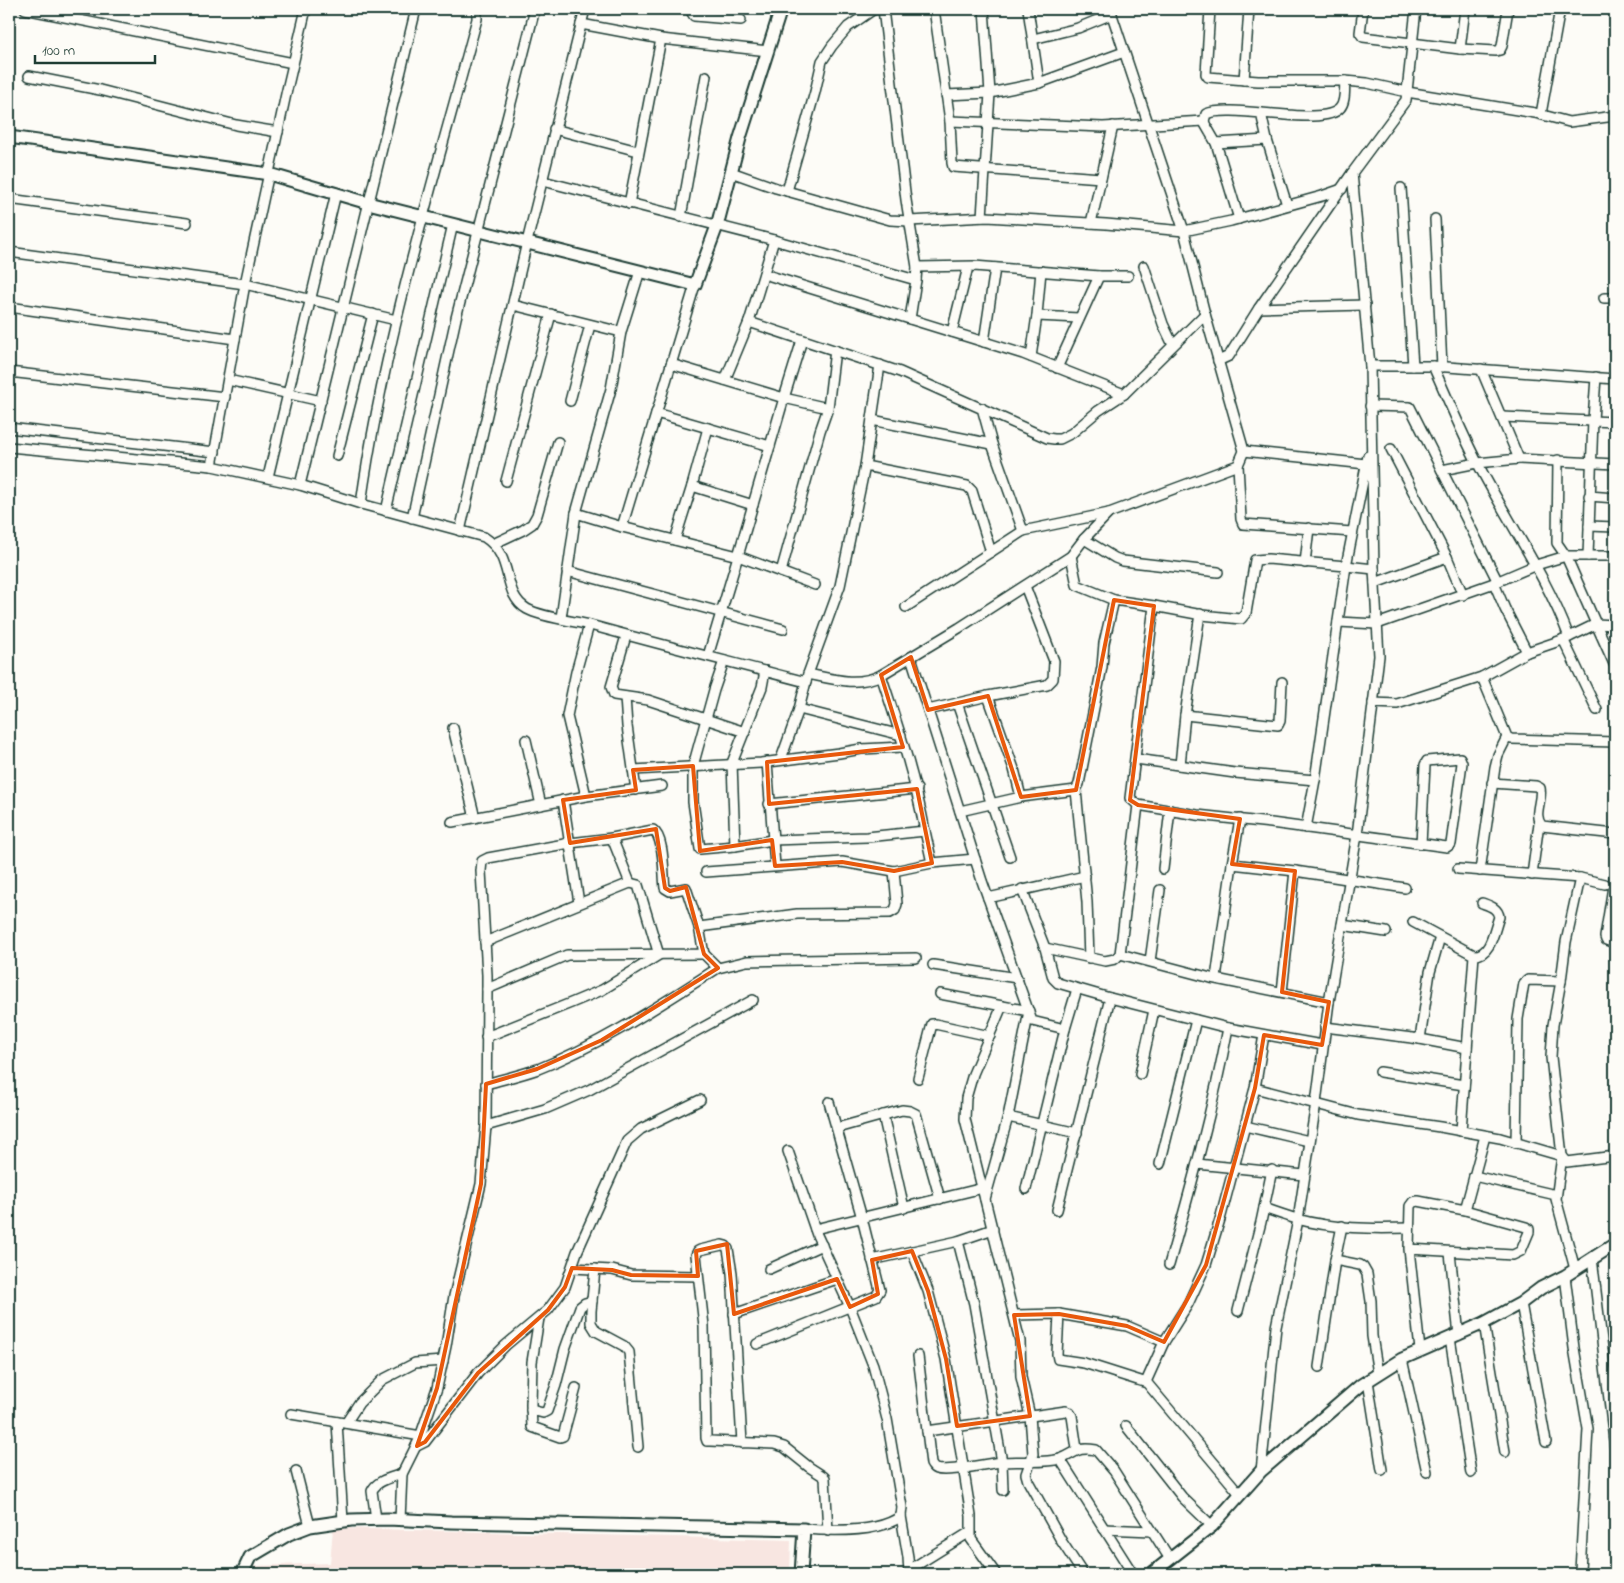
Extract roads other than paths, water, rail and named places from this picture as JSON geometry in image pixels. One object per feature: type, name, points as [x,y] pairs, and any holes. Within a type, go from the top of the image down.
[{"type":"street","points":[[25,9],[293,63]]},
{"type":"street","points":[[212,466],[245,284],[306,9]]},
{"type":"street","points":[[300,485],[416,9]]},
{"type":"street","points":[[361,504],[369,444],[396,320],[469,47],[477,9]]},
{"type":"street","points":[[412,518],[477,231],[535,9]]},
{"type":"street","points":[[460,531],[554,129],[585,9]]},
{"type":"street","points":[[692,9],[694,16],[741,20]]},
{"type":"street","points":[[622,527],[695,285],[717,226],[740,138],[781,9]]},
{"type":"street","points":[[787,191],[822,61],[848,27],[874,9]]},
{"type":"street","points":[[883,9],[909,221],[918,267],[910,320]]},
{"type":"street","points":[[934,9],[950,121],[953,167],[1101,178]]},
{"type":"street","points":[[982,217],[990,93],[984,9]]},
{"type":"street","points":[[1028,9],[1039,83]]},
{"type":"street","points":[[1210,9],[1206,76],[1258,81],[1345,81],[1367,83],[1407,92],[1541,114],[1569,122],[1615,116]]},
{"type":"street","points":[[1244,80],[1249,9]]},
{"type":"street","points":[[1363,9],[1360,35],[1366,38],[1460,49],[1500,50],[1508,9]]},
{"type":"street","points":[[1218,361],[1229,356],[1259,308],[1352,173],[1406,100],[1416,9]]},
{"type":"street","points":[[1460,49],[1465,9]]},
{"type":"street","points":[[1541,114],[1560,9]]},
{"type":"street","points":[[1033,39],[1078,28],[1111,11],[1184,231],[1244,452],[1238,465],[1241,519],[1243,524],[1352,532]]},
{"type":"street","points":[[581,24],[661,39],[768,51]]},
{"type":"street","points":[[629,204],[661,39]]},
{"type":"street","points":[[946,96],[990,93],[1039,83],[1124,52]]},
{"type":"street","points":[[29,76],[100,90],[236,125],[278,132]]},
{"type":"street","points":[[681,217],[706,76]]},
{"type":"street","points":[[1239,218],[1216,143],[1204,121],[1206,114],[1220,110],[1289,116],[1334,113],[1343,103],[1345,81]]},
{"type":"street","points":[[1262,113],[1268,140],[1288,205]]},
{"type":"street","points":[[950,121],[1113,126],[1204,121]]},
{"type":"street","points":[[1091,223],[1113,126]]},
{"type":"street","points":[[554,129],[638,150]]},
{"type":"street","points":[[9,137],[269,174],[368,203],[695,285]]},
{"type":"street","points":[[1216,143],[1268,140]]},
{"type":"street","points":[[731,172],[787,191],[890,220],[909,221],[982,217],[1091,223],[1184,231],[1288,205],[1342,188]]},
{"type":"street","points":[[1261,1471],[1276,1327],[1298,1220],[1316,1103],[1322,1045],[1357,835],[1379,656],[1374,569],[1370,366],[1352,173]]},
{"type":"street","points":[[542,181],[774,240],[916,280]]},
{"type":"street","points":[[1401,188],[1413,366]]},
{"type":"street","points":[[268,477],[336,193]]},
{"type":"street","points":[[9,199],[187,223]]},
{"type":"street","points":[[1435,219],[1437,366],[1477,463],[1536,565],[1554,601],[1566,638],[1597,710]]},
{"type":"street","points":[[386,511],[453,224]]},
{"type":"street","points":[[725,380],[749,322],[774,240]]},
{"type":"street","points":[[9,252],[245,284],[396,320]]},
{"type":"street","points":[[918,267],[968,266],[1099,276],[1128,276]]},
{"type":"street","points":[[952,332],[968,266]]},
{"type":"street","points":[[1144,266],[1172,345]]},
{"type":"street","points":[[984,342],[995,268]]},
{"type":"street","points":[[561,618],[576,513],[611,389],[621,332],[640,271]]},
{"type":"street","points":[[1031,357],[1041,271]]},
{"type":"street","points":[[764,274],[1031,357],[1124,394]]},
{"type":"street","points":[[1057,368],[1099,276]]},
{"type":"street","points":[[1604,298],[1615,298]]},
{"type":"street","points":[[513,305],[621,332]]},
{"type":"street","points":[[1259,308],[1365,305]]},
{"type":"street","points":[[9,307],[235,339]]},
{"type":"street","points":[[338,456],[373,314]]},
{"type":"street","points":[[506,481],[551,314]]},
{"type":"street","points":[[749,322],[900,372],[1047,438],[1060,439],[1072,433],[1098,410],[1124,394],[1205,314]]},
{"type":"street","points":[[1037,316],[1079,318]]},
{"type":"street","points":[[570,401],[590,324]]},
{"type":"street","points":[[708,656],[802,340]]},
{"type":"street","points":[[781,572],[828,408],[835,350]]},
{"type":"street","points":[[671,364],[784,398],[828,408]]},
{"type":"street","points":[[781,759],[799,709],[807,678],[840,586],[865,466],[880,365]]},
{"type":"street","points":[[1370,366],[1437,366],[1615,379]]},
{"type":"street","points":[[1482,369],[1519,459]]},
{"type":"street","points":[[9,372],[224,397]]},
{"type":"street","points":[[1588,556],[1589,496],[1596,377]]},
{"type":"street","points":[[228,380],[321,401]]},
{"type":"street","points":[[1370,406],[1410,406],[1496,583],[1527,652]]},
{"type":"street","points":[[982,408],[992,444],[1023,531]]},
{"type":"street","points":[[656,413],[770,446]]},
{"type":"street","points":[[1502,417],[1615,422]]},
{"type":"street","points":[[872,420],[992,444]]},
{"type":"street","points":[[9,428],[215,452]]},
{"type":"street","points":[[675,540],[708,428]]},
{"type":"street","points":[[76,453],[78,436]]},
{"type":"street","points":[[1306,828],[1315,780],[1346,566],[1371,438]]},
{"type":"street","points":[[493,544],[532,524],[537,515],[558,442]]},
{"type":"street","points":[[9,447],[212,466],[300,485],[484,538],[493,544],[502,556],[518,602],[538,614],[589,625],[765,671],[807,678],[851,682],[872,679],[881,674],[1071,556],[1084,539],[1109,513]]},
{"type":"street","points":[[1392,449],[1447,557],[1463,595]]},
{"type":"street","points":[[1244,452],[1366,464]]},
{"type":"street","points":[[1442,470],[1477,463],[1519,459],[1615,464]]},
{"type":"street","points":[[1558,460],[1557,542],[1566,556],[1615,666]]},
{"type":"street","points":[[906,607],[1023,531],[1109,513],[1238,465]]},
{"type":"street","points":[[865,466],[967,486],[972,491],[991,552]]},
{"type":"street","points":[[692,486],[753,505]]},
{"type":"street","points":[[1589,496],[1615,498]]},
{"type":"street","points":[[576,513],[622,527],[738,556],[815,585]]},
{"type":"street","points":[[1589,526],[1615,527]]},
{"type":"street","points":[[1305,563],[1309,528]]},
{"type":"street","points":[[1084,539],[1123,561],[1218,572]]},
{"type":"street","points":[[1071,556],[1077,585],[1114,600],[1238,620],[1246,614],[1255,560],[1268,559],[1374,569]]},
{"type":"street","points":[[1338,622],[1377,624],[1463,595],[1536,565],[1566,556],[1615,556]]},
{"type":"street","points":[[1375,583],[1447,557]]},
{"type":"street","points":[[567,571],[783,629]]},
{"type":"street","points":[[928,710],[1047,685],[1053,679],[1054,661],[1024,586]]},
{"type":"street","points":[[1090,958],[1085,876],[1076,790],[1081,774],[1102,667],[1104,643],[1114,600]]},
{"type":"street","points":[[1154,606],[1130,798],[1138,805],[1170,810],[1240,820],[1306,828],[1421,844],[1447,847],[1451,844],[1462,763],[1460,758],[1432,759],[1427,761],[1425,765],[1421,844]]},
{"type":"street","points":[[1180,765],[1200,614]]},
{"type":"street","points":[[1373,703],[1397,704],[1482,677],[1527,652],[1566,638],[1596,624],[1615,625]]},
{"type":"street","points":[[586,796],[567,716],[576,672],[589,625]]},
{"type":"street","points":[[626,636],[611,687],[614,694],[648,700],[745,732]]},
{"type":"street","points":[[910,657],[988,898],[1032,1021],[1065,1029]]},
{"type":"street","points":[[724,661],[693,766],[693,802],[700,849],[772,840],[867,837],[926,831]]},
{"type":"street","points":[[735,846],[732,763],[762,687],[765,671]]},
{"type":"street","points":[[881,674],[916,789],[932,863]]},
{"type":"street","points":[[1480,871],[1492,783],[1498,755],[1507,737],[1482,677]]},
{"type":"street","points":[[1185,716],[1278,725],[1280,721],[1282,682]]},
{"type":"street","points":[[625,696],[627,726],[636,790]]},
{"type":"street","points":[[988,696],[1014,769],[1021,796]]},
{"type":"street","points":[[958,703],[1010,857]]},
{"type":"street","points":[[799,709],[901,735]]},
{"type":"street","points":[[453,728],[475,818]]},
{"type":"street","points":[[1507,737],[1515,739],[1615,742]]},
{"type":"street","points":[[526,740],[541,805]]},
{"type":"street","points":[[633,770],[767,762],[839,754],[861,749],[903,747]]},
{"type":"street","points":[[1136,759],[1235,773],[1315,780]]},
{"type":"street","points":[[767,762],[775,866]]},
{"type":"street","points":[[1492,783],[1536,786],[1540,788],[1537,818],[1539,823],[1532,875]]},
{"type":"street","points":[[452,822],[586,796],[662,786]]},
{"type":"street","points":[[769,804],[916,789]]},
{"type":"street","points":[[960,811],[1021,796],[1076,790]]},
{"type":"street","points":[[563,800],[579,903]]},
{"type":"street","points":[[1045,948],[1111,961],[1120,954],[1138,805]]},
{"type":"street","points":[[1163,869],[1170,810]]},
{"type":"street","points":[[1216,978],[1240,820]]},
{"type":"street","points":[[1539,823],[1545,827],[1615,834]]},
{"type":"street","points":[[400,1520],[402,1474],[417,1446],[437,1388],[454,1296],[480,1184],[486,1126],[488,975],[481,871],[482,861],[488,858],[570,843],[612,838],[651,830],[656,831],[661,842],[664,888],[670,891],[686,888],[699,927],[704,954],[718,968]]},
{"type":"street","points":[[612,838],[630,883]]},
{"type":"street","points":[[706,872],[842,862],[894,871],[932,863],[975,859]]},
{"type":"street","points":[[1232,864],[1295,871],[1405,888]]},
{"type":"street","points":[[1458,869],[1580,878],[1606,884]]},
{"type":"street","points":[[699,927],[798,914],[890,913],[895,910],[897,904],[894,871]]},
{"type":"street","points":[[1282,992],[1295,871]]},
{"type":"street","points":[[1615,874],[1605,937],[1606,940],[1615,943]]},
{"type":"street","points":[[988,898],[1085,876]]},
{"type":"street","points":[[1580,878],[1566,942],[1553,1025],[1551,1057],[1562,1156],[1556,1195],[1570,1272],[1574,1348],[1588,1429],[1580,1571]]},
{"type":"street","points":[[485,942],[630,883],[638,885],[659,955]]},
{"type":"street","points":[[1022,889],[1045,948],[1053,978],[1065,986],[1228,1028],[1322,1045]]},
{"type":"street","points":[[1150,961],[1160,890]]},
{"type":"street","points":[[1413,922],[1474,955],[1481,955],[1487,949],[1499,917],[1495,909],[1482,903]]},
{"type":"street","points":[[1342,925],[1386,932]]},
{"type":"street","points":[[1420,1039],[1430,972],[1440,937]]},
{"type":"street","points":[[487,989],[567,955],[704,954]]},
{"type":"street","points":[[1120,954],[1216,978],[1329,1002]]},
{"type":"street","points":[[486,1037],[602,990],[659,955]]},
{"type":"street","points":[[1461,1131],[1474,955]]},
{"type":"street","points":[[486,1084],[537,1069],[602,1040],[718,968],[747,961],[916,958]]},
{"type":"street","points":[[933,965],[1017,978]]},
{"type":"street","points":[[1516,1143],[1518,1019],[1524,983],[1528,980],[1561,981]]},
{"type":"street","points":[[1026,1189],[1065,1029],[1077,989]]},
{"type":"street","points":[[940,994],[1029,1011]]},
{"type":"street","points":[[1057,1210],[1110,998]]},
{"type":"street","points":[[486,1126],[544,1109],[589,1090],[753,1000]]},
{"type":"street","points":[[1002,1006],[973,1074],[966,1098],[965,1119],[1020,1341],[1021,1377],[1030,1416],[1033,1454],[1026,1474],[1028,1481],[1062,1542],[1083,1574]]},
{"type":"street","points":[[1140,1074],[1154,1010]]},
{"type":"street","points":[[985,1199],[1008,1117],[1029,1011]]},
{"type":"street","points":[[1160,1164],[1196,1020]]},
{"type":"street","points":[[918,1078],[932,1024],[990,1036]]},
{"type":"street","points":[[1325,1027],[1420,1039],[1467,1048]]},
{"type":"street","points":[[1169,1265],[1197,1164],[1223,1058],[1228,1028]]},
{"type":"street","points":[[1146,1382],[1164,1342],[1188,1304],[1206,1265],[1246,1126],[1255,1088],[1264,1034]]},
{"type":"street","points":[[1380,1072],[1464,1085]]},
{"type":"street","points":[[1255,1088],[1358,1115],[1461,1131],[1516,1143],[1562,1156],[1567,1162],[1615,1156]]},
{"type":"street","points":[[417,1446],[425,1442],[478,1373],[506,1345],[548,1310],[565,1287],[626,1141],[641,1129],[700,1100]]},
{"type":"street","points":[[756,1344],[876,1296],[880,1290],[829,1102]]},
{"type":"street","points":[[837,1128],[902,1110],[910,1111],[918,1117],[940,1199]]},
{"type":"street","points":[[883,1115],[904,1208]]},
{"type":"street","points":[[1008,1117],[1077,1133]]},
{"type":"street","points":[[1246,1126],[1309,1141]]},
{"type":"street","points":[[1465,1210],[1485,1136]]},
{"type":"street","points":[[788,1151],[815,1229],[850,1307],[873,1365],[887,1419],[902,1507],[901,1516],[909,1572],[970,1532]]},
{"type":"street","points":[[1197,1164],[1304,1174]]},
{"type":"street","points":[[1238,1311],[1272,1170]]},
{"type":"street","points":[[1474,1176],[1556,1195]]},
{"type":"street","points":[[815,1229],[982,1188]]},
{"type":"street","points":[[1409,1249],[1450,1253],[1513,1255],[1521,1252],[1529,1235],[1529,1229],[1465,1210],[1418,1201],[1413,1202],[1410,1206],[1409,1249],[1420,1350]]},
{"type":"street","points":[[1264,1208],[1298,1220],[1369,1229],[1409,1228]]},
{"type":"street","points":[[1318,1368],[1342,1226]]},
{"type":"street","points":[[872,1260],[958,1241],[993,1229]]},
{"type":"street","points":[[958,1241],[974,1304],[1002,1462],[1003,1490]]},
{"type":"street","points":[[1151,1574],[1212,1526],[1261,1471],[1368,1381],[1402,1359],[1484,1323],[1521,1303],[1541,1288],[1615,1244]]},
{"type":"street","points":[[742,1443],[732,1273],[728,1249],[722,1245],[698,1251],[696,1255],[704,1326],[707,1441],[742,1443],[774,1444],[784,1447],[825,1478],[828,1530]]},
{"type":"street","points":[[769,1269],[822,1246]]},
{"type":"street","points":[[912,1251],[928,1291],[946,1359],[971,1516],[971,1539],[996,1574]]},
{"type":"street","points":[[1450,1253],[1454,1336],[1471,1473]]},
{"type":"street","points":[[1592,1258],[1615,1449]]},
{"type":"street","points":[[1335,1260],[1363,1267],[1367,1274],[1371,1301],[1372,1336],[1378,1374]]},
{"type":"street","points":[[572,1268],[612,1270],[631,1275],[698,1276]]},
{"type":"street","points":[[595,1269],[591,1324],[596,1331],[624,1346],[629,1352],[638,1447]]},
{"type":"street","points":[[734,1314],[837,1279]]},
{"type":"street","points":[[531,1410],[543,1413],[547,1411],[565,1349],[580,1307],[592,1301]]},
{"type":"street","points":[[1521,1303],[1546,1442]]},
{"type":"street","points":[[1014,1315],[1059,1314],[1127,1326],[1164,1342]]},
{"type":"street","points":[[1059,1314],[1056,1354],[1059,1360],[1084,1363],[1146,1382],[1240,1494]]},
{"type":"street","points":[[539,1318],[532,1362],[532,1427],[560,1437],[563,1436],[576,1388]]},
{"type":"street","points":[[1484,1323],[1505,1452]]},
{"type":"street","points":[[918,1356],[931,1464],[934,1468],[938,1470],[1002,1462],[1060,1459],[1077,1449],[1096,1450],[1105,1460],[1170,1559]]},
{"type":"street","points":[[1402,1359],[1426,1472]]},
{"type":"street","points":[[342,1521],[341,1422],[382,1380],[415,1363],[443,1361]]},
{"type":"street","points":[[1368,1381],[1382,1470]]},
{"type":"street","points":[[927,1430],[1066,1411],[1070,1413],[1077,1449]]},
{"type":"street","points":[[291,1414],[421,1436]]},
{"type":"street","points":[[1126,1426],[1182,1496],[1212,1526]]},
{"type":"street","points":[[1060,1459],[1133,1574]]},
{"type":"street","points":[[296,1471],[310,1526]]},
{"type":"street","points":[[376,1520],[372,1491],[374,1487],[378,1483],[402,1474]]},
{"type":"street","points":[[242,1574],[250,1557],[274,1542],[310,1526],[342,1521],[400,1520],[828,1530],[868,1528],[888,1523],[901,1516]]},
{"type":"street","points":[[801,1574],[804,1529]]},
{"type":"street","points":[[1104,1529],[1152,1531]]}]
